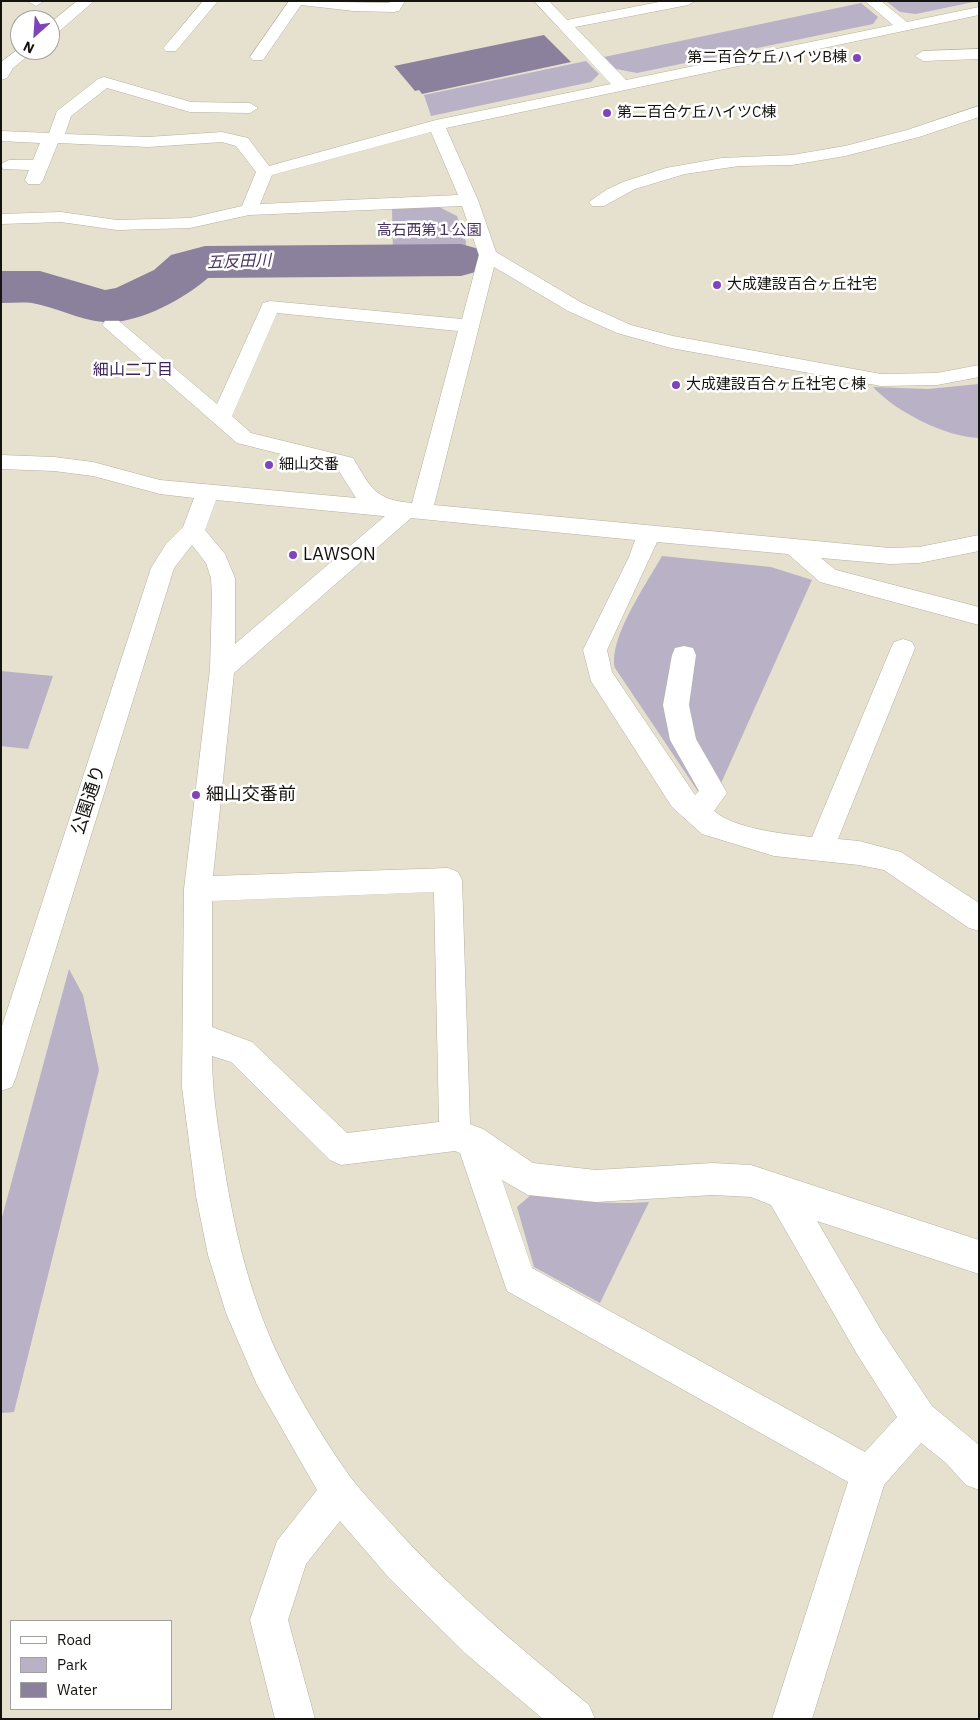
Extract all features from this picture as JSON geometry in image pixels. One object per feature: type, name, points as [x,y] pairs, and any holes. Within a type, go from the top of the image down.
[{"type":"street","points":[[60,21],[87,1]]},
{"type":"street","points":[[172,48],[211,1]]},
{"type":"street","points":[[258,58],[296,1]]},
{"type":"street","points":[[302,1],[354,7],[394,8],[398,1]]},
{"type":"street","points":[[541,1],[622,86]]},
{"type":"street","points":[[564,25],[688,1]]},
{"type":"street","points":[[872,1],[905,27]]},
{"type":"street","points":[[265,172],[436,125],[979,11]]},
{"type":"street","points":[[923,56],[979,54]]},
{"type":"street","points":[[4,78],[7,65],[14,60]]},
{"type":"street","points":[[9,165],[37,172],[62,114],[104,82],[190,106],[250,108]]},
{"type":"street","points":[[598,202],[615,190],[652,178],[739,161],[799,159],[844,151],[908,134],[979,111]]},
{"type":"street","points":[[222,669],[404,510],[469,326],[488,255],[469,200],[436,125]]},
{"type":"street","points":[[1,136],[148,142],[222,137],[242,142],[265,172]]},
{"type":"street","points":[[249,210],[265,172]]},
{"type":"street","points":[[1,219],[61,217],[116,224],[190,222],[249,210],[469,200]]},
{"type":"street","points":[[488,255],[575,308],[624,329],[671,342],[881,380],[937,379],[979,371]]},
{"type":"street","points":[[221,418],[270,307],[469,326]]},
{"type":"street","points":[[112,325],[244,438],[345,463],[362,491],[404,510]]},
{"type":"street","points":[[1,462],[54,464],[93,469],[160,487],[890,556],[919,555],[979,543]]},
{"type":"street","points":[[208,491],[193,532],[217,560],[223,578],[222,669],[198,889],[197,1087],[212,1196],[226,1255],[243,1313],[269,1374],[302,1434],[339,1492],[403,1566],[479,1639],[575,1719]]},
{"type":"street","name":"公園通り","points":[[1,1077],[163,568],[174,550],[193,532]]},
{"type":"street","points":[[648,534],[640,557],[595,650],[600,674],[682,799],[712,826],[774,846],[859,853],[891,860],[979,919]]},
{"type":"street","points":[[795,548],[828,576],[979,616]]},
{"type":"street","points":[[820,850],[903,648]]},
{"type":"street","points":[[684,656],[676,705],[683,740],[714,793],[696,812]]},
{"type":"street","points":[[198,889],[448,880],[463,1138],[519,1279],[869,1474]]},
{"type":"street","points":[[197,1036],[241,1052],[340,1149],[463,1138],[528,1179],[596,1186],[713,1179],[751,1181],[782,1193],[979,1257]]},
{"type":"street","points":[[782,1193],[868,1342],[919,1419],[959,1450],[979,1472]]},
{"type":"street","points":[[792,1719],[869,1474],[919,1419]]},
{"type":"street","points":[[296,1719],[269,1620],[290,1554],[339,1492]]},
{"type":"green space","points":[[886,1],[978,1],[916,14],[900,12]]},
{"type":"green space","points":[[861,3],[878,17],[873,24],[637,73],[616,69],[604,57]]},
{"type":"green space","points":[[586,61],[599,74],[591,82],[431,116],[424,95]]},
{"type":"green space","name":"高石西第１公園","points":[[439,207],[457,216],[466,242],[465,253],[393,254],[392,208]]},
{"type":"green space","points":[[979,384],[979,438],[966,437],[922,422],[895,405],[873,387],[928,389]]},
{"type":"green space","points":[[662,556],[771,567],[812,580],[718,790],[676,743],[701,796],[615,668],[614,656],[623,627],[630,611]]},
{"type":"green space","points":[[1,671],[53,676],[28,749],[1,746]]},
{"type":"green space","points":[[69,969],[83,995],[99,1070],[14,1412],[1,1413],[1,1221]]},
{"type":"green space","points":[[532,1194],[590,1202],[649,1202],[600,1303],[534,1267],[517,1207]]},
{"type":"water","points":[[544,35],[571,62],[422,94],[419,90],[415,91],[394,66]]},
{"type":"waterway","name":"五反田川","points":[[1,287],[40,287],[104,306],[121,304],[144,297],[173,281],[190,266],[205,262],[461,260]]},
{"type":"place","name":"第二百合ケ丘ハイツB棟","points":[[857,58]]},
{"type":"place","name":"第二百合ケ丘ハイツC棟","points":[[607,113]]},
{"type":"place","name":"大成建設百合ヶ丘社宅","points":[[717,285]]},
{"type":"place","name":"大成建設百合ヶ丘社宅Ｃ棟","points":[[676,385]]},
{"type":"place","name":"細山交番","points":[[269,465]]},
{"type":"place","name":"LAWSON","points":[[293,555]]},
{"type":"place","name":"細山交番前","points":[[196,795]]},
{"type":"district","name":"細山二丁目","points":[[133,370]]}]
